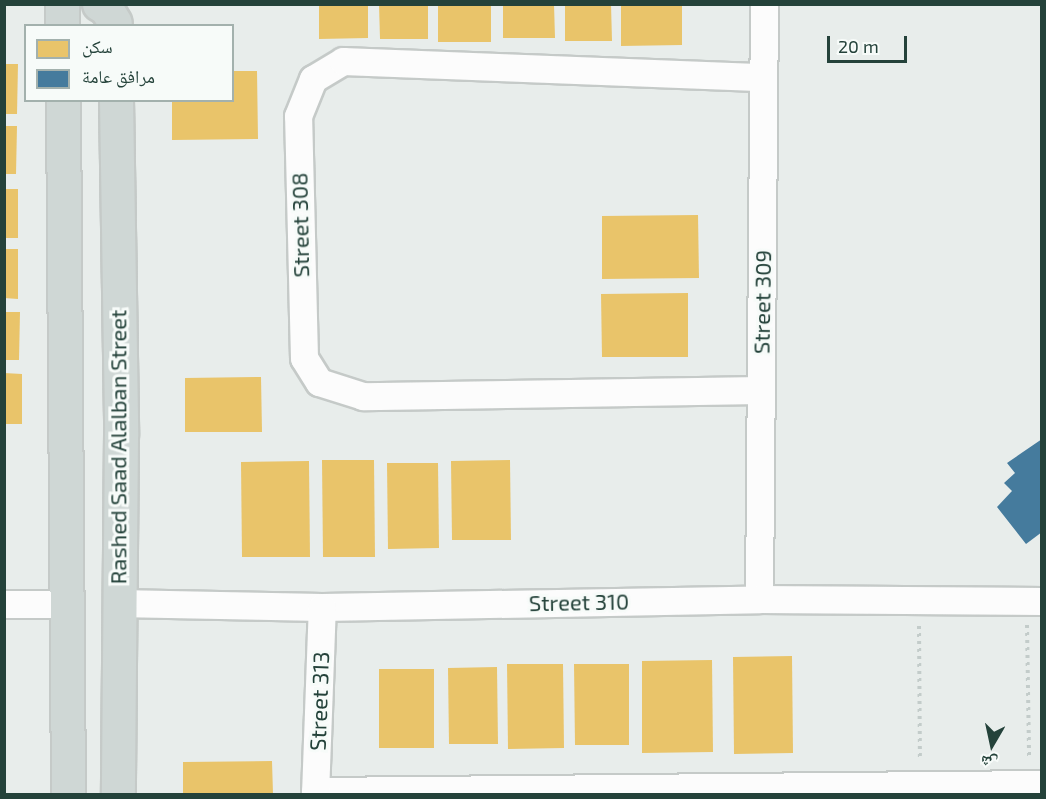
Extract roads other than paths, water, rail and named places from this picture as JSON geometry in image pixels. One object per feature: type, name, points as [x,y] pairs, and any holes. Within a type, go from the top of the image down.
[{"type":"main road","points":[[63,102],[68,436],[68,795]]},
{"type":"main road","name":"Rashed Saad Alalban Street","points":[[116,102],[121,435],[117,603],[118,795]]},
{"type":"main road","points":[[68,436],[100,442],[121,435]]},
{"type":"street","name":"Street 309","points":[[759,599],[764,4]]},
{"type":"street","name":"Street 308","points":[[761,390],[363,396],[320,382],[303,358],[298,116],[313,79],[343,61],[764,78]]},
{"type":"street","name":"Street 310","points":[[117,603],[322,607],[759,599],[1034,601]]},
{"type":"street","points":[[4,604],[67,604]]},
{"type":"street","name":"Street 313","points":[[315,793],[322,607]]},
{"type":"street","points":[[315,793],[730,791],[920,785],[1020,786]]}]
